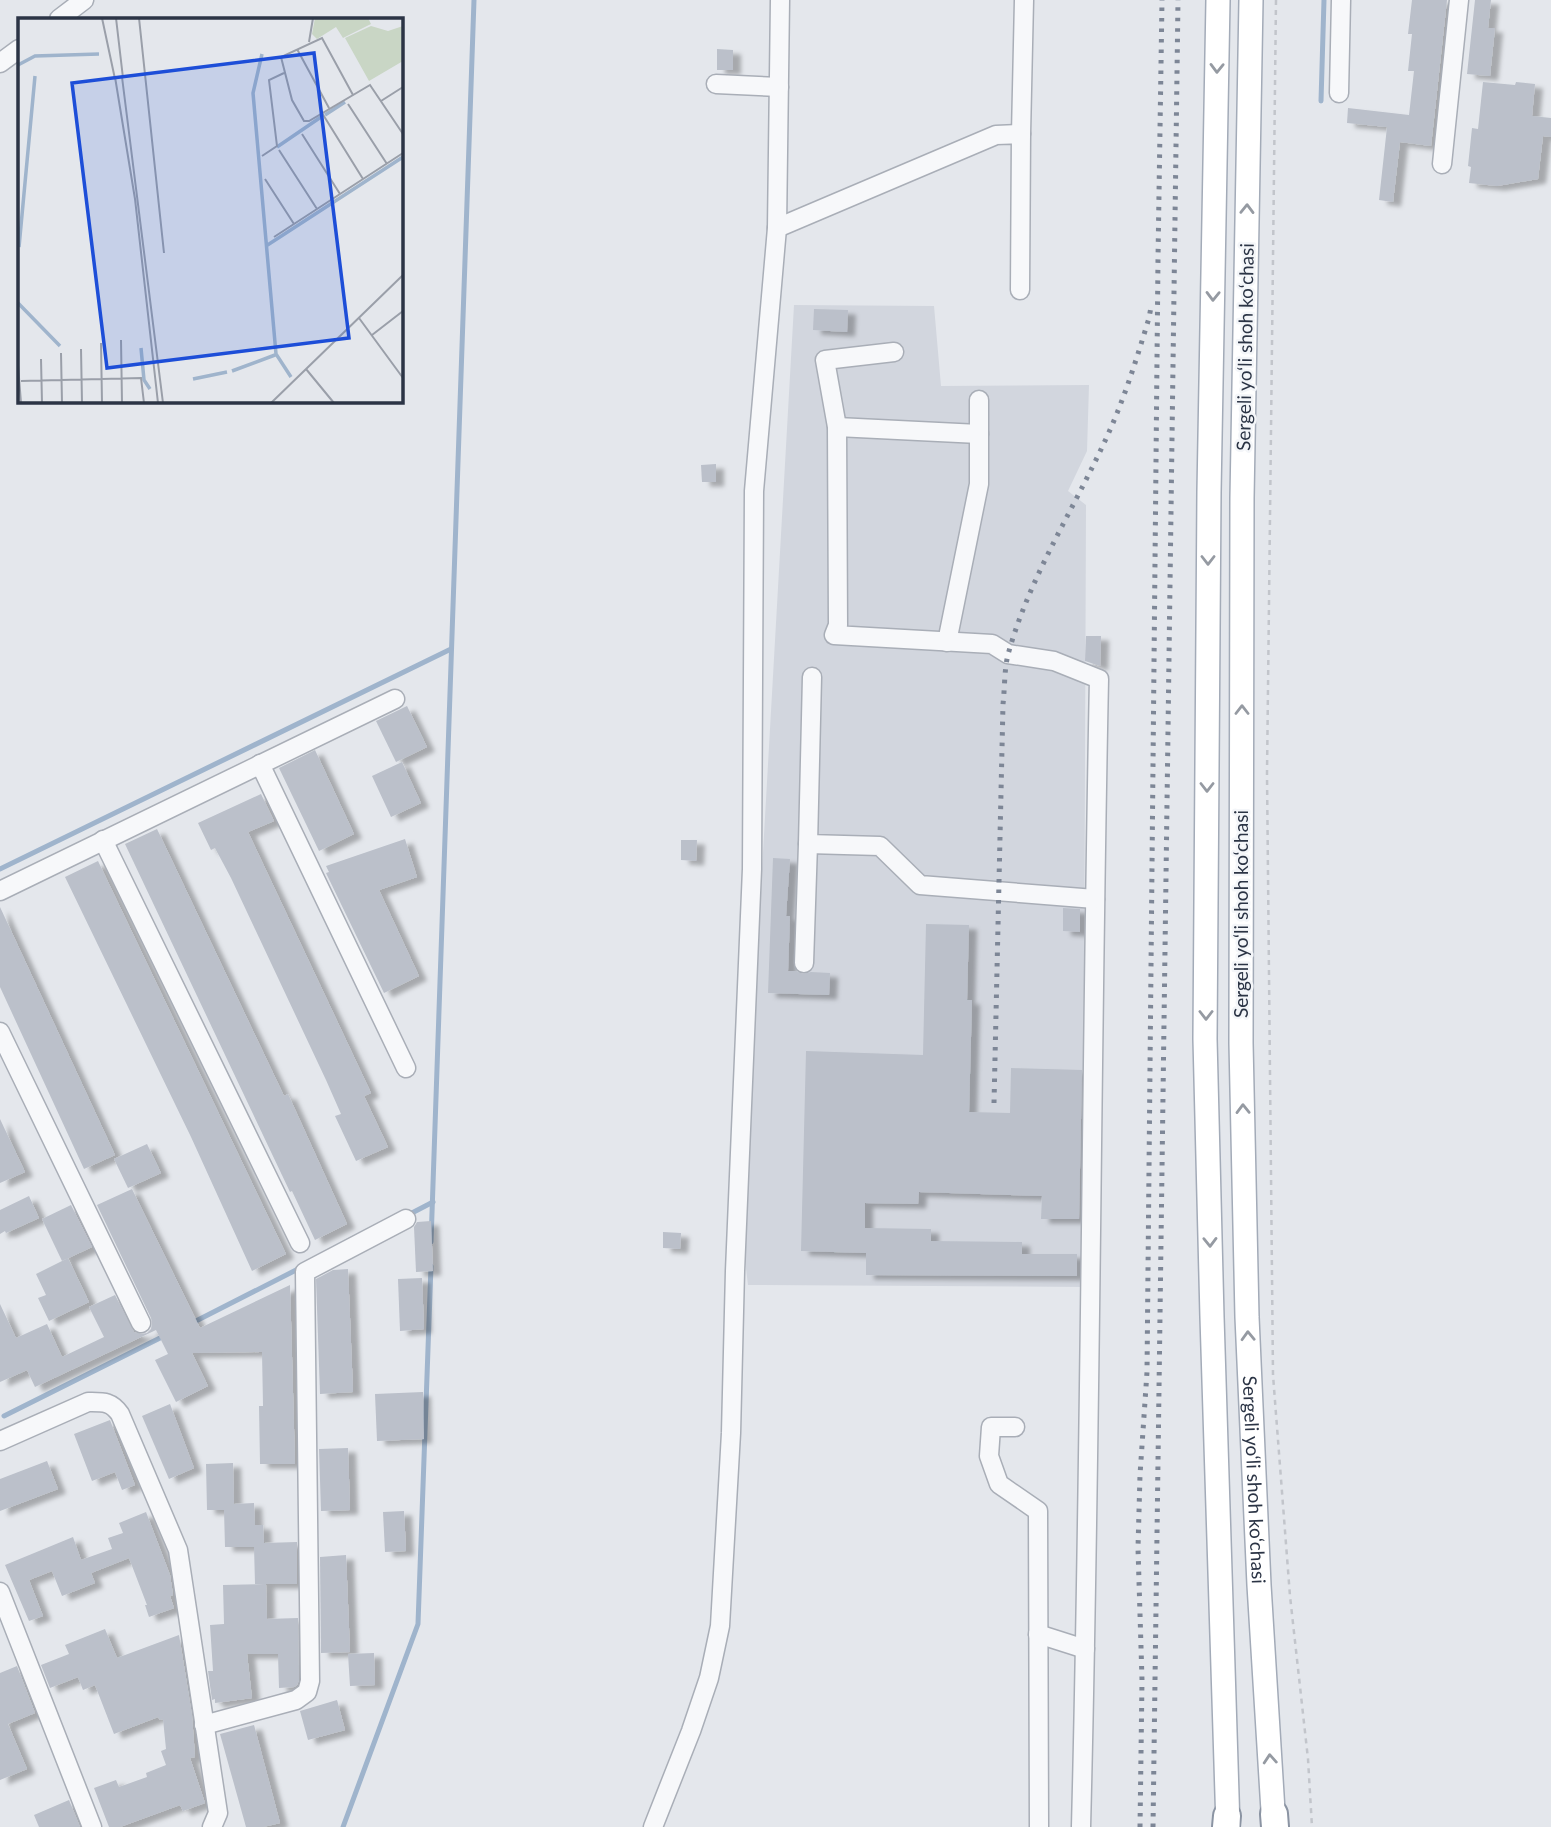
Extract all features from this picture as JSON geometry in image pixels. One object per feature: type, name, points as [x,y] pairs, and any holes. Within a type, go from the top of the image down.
[{"type":"main road","name":"Sergeli yo‘li shoh ko‘chasi","points":[[1218,0],[1209,492],[1205,1039],[1227,1823]]},
{"type":"main road","name":"Sergeli yo‘li shoh ko‘chasi","points":[[1251,0],[1242,512],[1241,1043],[1247,1317],[1258,1585],[1274,1823]]},
{"type":"street","points":[[60,18],[84,0]]},
{"type":"street","points":[[653,1827],[709,1678],[720,1626],[731,1433],[752,869],[754,491],[777,228],[780,0]]},
{"type":"street","points":[[1020,290],[1020,134],[1024,0]]},
{"type":"street","points":[[1339,93],[1341,0]]},
{"type":"street","points":[[1442,164],[1459,0]]},
{"type":"street","points":[[0,63],[18,50]]},
{"type":"street","points":[[716,84],[779,87]]},
{"type":"street","points":[[777,228],[996,135],[1020,134]]},
{"type":"street","points":[[894,352],[825,360],[837,427],[838,625],[834,635],[992,645],[1008,654],[1054,661],[1099,679],[1081,1827]]},
{"type":"street","points":[[947,642],[979,484],[979,400]]},
{"type":"street","points":[[837,427],[979,434]]},
{"type":"street","points":[[804,962],[812,677]]},
{"type":"street","points":[[0,891],[395,699]]},
{"type":"street","points":[[260,764],[406,1068]]},
{"type":"street","points":[[103,840],[300,1243]]},
{"type":"street","points":[[808,844],[880,846],[920,885],[1095,899]]},
{"type":"street","points":[[0,1032],[141,1323]]},
{"type":"street","points":[[204,1725],[296,1700],[307,1692],[310,1681],[305,1272],[406,1219]]},
{"type":"street","points":[[0,1441],[88,1402],[103,1402],[114,1406],[120,1414],[178,1550],[218,1813],[212,1827]]},
{"type":"street","points":[[1015,1426],[991,1427],[989,1457],[999,1484],[1038,1511],[1039,1827]]},
{"type":"street","points":[[0,1592],[92,1827]]},
{"type":"street","points":[[1038,1634],[1085,1648]]},
{"type":"path","points":[[1276,0],[1267,774],[1273,1375],[1312,1827]]},
{"type":"shaded area","points":[[794,305],[934,306],[941,386],[1089,385],[1087,451],[1068,491],[1086,505],[1083,1287],[748,1285],[742,1236],[743,1206]]},
{"type":"building","points":[[1412,0],[1447,0],[1431,146],[1400,142],[1393,202],[1379,200],[1387,127],[1347,123],[1348,108],[1409,115],[1414,71],[1408,71]]},
{"type":"building","points":[[1475,0],[1491,0],[1488,28],[1495,28],[1490,76],[1467,74]]},
{"type":"building","points":[[717,49],[733,50],[733,70],[717,70]]},
{"type":"building","points":[[1483,82],[1535,84],[1532,116],[1551,118],[1551,137],[1543,136],[1538,179],[1497,186],[1469,183],[1472,128],[1478,129]]},
{"type":"building","points":[[814,309],[848,310],[847,332],[813,330]]},
{"type":"building","points":[[716,464],[716,482],[702,482],[701,465]]},
{"type":"building","points":[[1086,636],[1101,636],[1100,666],[1085,661]]},
{"type":"building","points":[[407,706],[427,747],[396,762],[376,721]]},
{"type":"building","points":[[315,750],[354,834],[319,851],[279,768]]},
{"type":"building","points":[[402,762],[421,803],[391,817],[372,776]]},
{"type":"building","points":[[261,794],[274,821],[248,832],[371,1093],[364,1096],[388,1147],[356,1161],[335,1116],[341,1114],[326,1080],[231,878],[215,848],[211,850],[198,823]]},
{"type":"building","points":[[157,829],[284,1096],[288,1094],[347,1224],[315,1240],[125,844]]},
{"type":"building","points":[[405,839],[417,877],[379,890],[419,976],[384,993],[326,873],[329,872],[326,866]]},
{"type":"building","points":[[681,840],[697,840],[696,861],[681,860]]},
{"type":"building","points":[[773,858],[790,859],[786,916],[790,916],[788,971],[803,974],[830,973],[829,995],[768,993]]},
{"type":"building","points":[[98,861],[286,1254],[252,1271],[191,1137],[65,877]]},
{"type":"building","points":[[0,907],[115,1155],[84,1169],[0,987]]},
{"type":"building","points":[[1063,908],[1080,909],[1080,932],[1063,931]]},
{"type":"building","points":[[926,924],[969,925],[967,1000],[972,1000],[969,1112],[1010,1113],[1011,1068],[1082,1070],[1079,1219],[1041,1219],[1042,1196],[919,1192],[918,1204],[865,1203],[865,1228],[931,1229],[931,1241],[1022,1242],[1022,1254],[1077,1254],[1077,1276],[866,1275],[866,1253],[801,1251],[806,1051],[923,1055]]},
{"type":"building","points":[[0,1119],[25,1172],[0,1183]]},
{"type":"building","points":[[147,1144],[161,1173],[128,1188],[114,1159]]},
{"type":"building","points":[[132,1189],[200,1328],[290,1285],[295,1464],[260,1464],[262,1352],[192,1353],[208,1386],[176,1402],[155,1360],[168,1354],[156,1330],[35,1387],[27,1370],[0,1382],[0,1304],[16,1338],[47,1324],[62,1357],[104,1337],[89,1307],[115,1295],[134,1332],[147,1333],[151,1329],[151,1318],[97,1205]]},
{"type":"building","points":[[29,1196],[39,1218],[0,1234],[0,1210]]},
{"type":"building","points":[[71,1205],[92,1247],[62,1261],[42,1219]]},
{"type":"building","points":[[431,1221],[433,1271],[416,1272],[414,1227],[417,1222]]},
{"type":"building","points":[[663,1232],[681,1233],[680,1249],[663,1248]]},
{"type":"building","points":[[68,1258],[89,1302],[49,1321],[38,1298],[46,1295],[36,1274]]},
{"type":"building","points":[[348,1269],[353,1392],[320,1394],[316,1279],[333,1270]]},
{"type":"building","points":[[422,1278],[424,1329],[400,1331],[398,1279]]},
{"type":"building","points":[[423,1392],[424,1439],[377,1441],[375,1394]]},
{"type":"building","points":[[170,1404],[194,1468],[169,1479],[142,1416]]},
{"type":"building","points":[[110,1420],[135,1485],[122,1490],[115,1472],[92,1481],[74,1434]]},
{"type":"building","points":[[348,1448],[350,1510],[321,1511],[319,1449]]},
{"type":"building","points":[[47,1461],[58,1489],[0,1511],[0,1479]]},
{"type":"building","points":[[233,1463],[234,1504],[254,1503],[255,1525],[263,1525],[264,1543],[297,1542],[297,1584],[255,1584],[254,1547],[225,1547],[224,1510],[207,1510],[206,1464]]},
{"type":"building","points":[[404,1511],[406,1551],[385,1552],[383,1512]]},
{"type":"building","points":[[146,1512],[170,1575],[173,1595],[170,1596],[174,1608],[149,1617],[129,1558],[91,1573],[95,1583],[62,1596],[52,1571],[29,1580],[43,1616],[29,1621],[5,1565],[73,1537],[81,1560],[112,1549],[108,1538],[123,1533],[119,1523]]},
{"type":"building","points":[[346,1555],[350,1652],[321,1653],[320,1557]]},
{"type":"building","points":[[266,1584],[267,1619],[298,1618],[297,1685],[279,1688],[278,1654],[247,1654],[252,1698],[215,1703],[215,1699],[212,1700],[208,1671],[213,1671],[210,1625],[224,1624],[223,1585]]},
{"type":"building","points":[[105,1629],[117,1658],[179,1635],[192,1715],[195,1757],[190,1758],[205,1803],[183,1811],[180,1805],[120,1827],[109,1827],[94,1788],[116,1780],[119,1787],[147,1777],[146,1773],[166,1765],[161,1751],[166,1749],[163,1719],[158,1717],[114,1734],[95,1685],[83,1690],[78,1677],[50,1688],[41,1665],[69,1654],[65,1645]]},
{"type":"building","points":[[374,1653],[375,1685],[350,1686],[348,1654]]},
{"type":"building","points":[[17,1666],[35,1713],[8,1724],[27,1769],[0,1780],[0,1673]]},
{"type":"building","points":[[337,1700],[345,1730],[308,1740],[300,1711]]},
{"type":"building","points":[[254,1725],[280,1823],[263,1827],[246,1827],[220,1734]]},
{"type":"building","points":[[69,1800],[80,1827],[39,1827],[34,1815]]},
{"type":"waterway","points":[[431,1242],[474,0]]},
{"type":"waterway","points":[[1321,101],[1324,0]]},
{"type":"waterway","points":[[0,869],[451,649]]},
{"type":"waterway","points":[[408,1215],[433,1202]]},
{"type":"waterway","points":[[343,1827],[418,1624],[431,1266]]},
{"type":"waterway","points":[[192,1323],[302,1267]]},
{"type":"waterway","points":[[4,1416],[164,1336]]},
{"type":"railway","points":[[1140,1827],[1142,1680],[1138,1548],[1147,1372],[1162,0]]},
{"type":"railway","points":[[1153,1827],[1178,0]]},
{"type":"railway","points":[[994,1103],[1003,704],[1007,657],[1028,597],[1117,413],[1151,307]]}]
